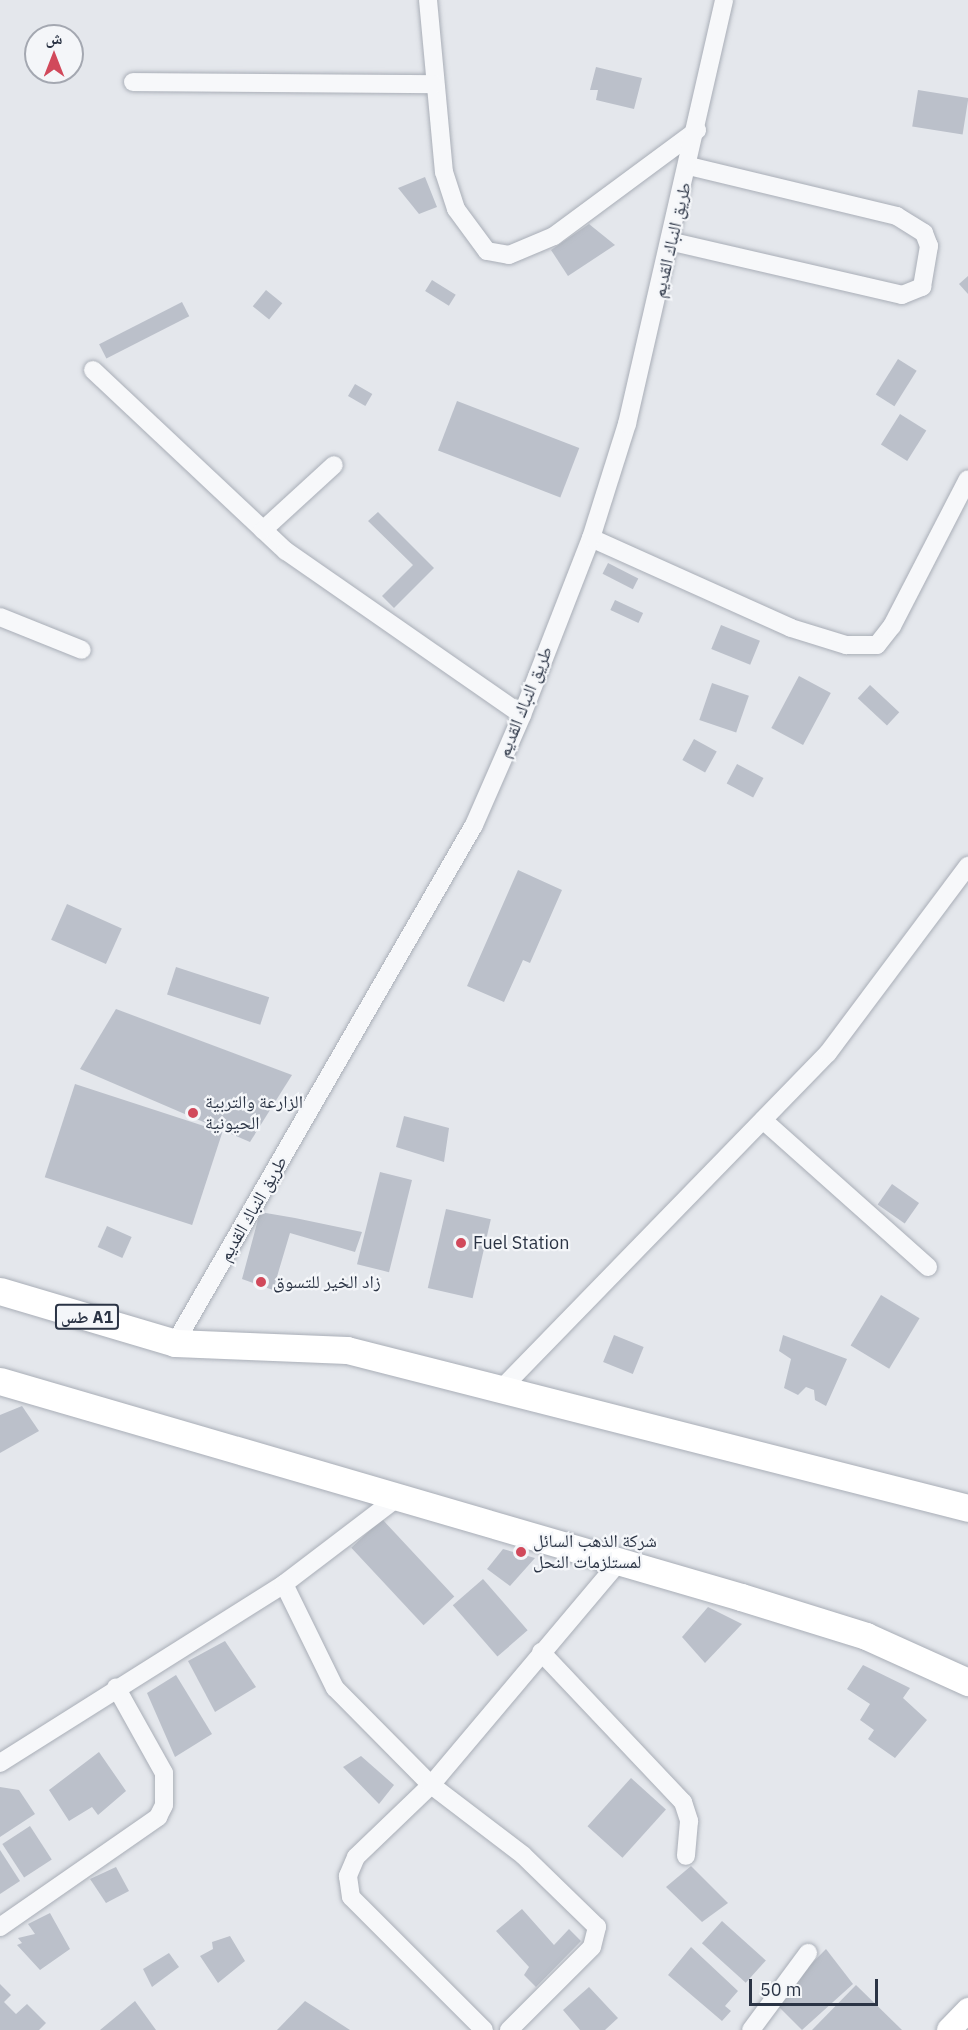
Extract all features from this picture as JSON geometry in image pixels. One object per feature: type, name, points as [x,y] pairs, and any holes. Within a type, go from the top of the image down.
[{"type":"highway","name":"طس A1","points":[[0,1291],[175,1343]]},
{"type":"highway","points":[[175,1343],[347,1350],[504,1387],[968,1508]]},
{"type":"highway","points":[[0,1381],[866,1636],[968,1682]]},
{"type":"main road","points":[[949,2030],[968,2010]]},
{"type":"street","points":[[428,0],[434,84],[444,172],[456,209],[487,251],[509,255],[530,250],[582,218],[697,130]]},
{"type":"street","name":"طريق النباك القديم","points":[[175,1343],[474,825],[522,715],[591,538],[627,424],[673,242],[724,0]]},
{"type":"street","points":[[133,82],[434,84]]},
{"type":"street","points":[[673,242],[902,295],[922,287],[929,246],[924,233],[897,216],[689,166]]},
{"type":"street","points":[[93,370],[263,530],[391,629],[522,715]]},
{"type":"street","points":[[263,530],[334,465]]},
{"type":"street","points":[[591,538],[791,628],[846,645],[877,645],[892,626],[968,479]]},
{"type":"street","points":[[0,617],[82,650]]},
{"type":"street","points":[[504,1387],[828,1053],[968,866]]},
{"type":"street","points":[[763,1120],[928,1268]]},
{"type":"street","points":[[0,1763],[116,1687],[284,1584],[397,1498]]},
{"type":"street","points":[[484,2030],[402,1953],[347,1887],[356,1857],[431,1785],[618,1563]]},
{"type":"street","points":[[284,1584],[334,1688],[431,1785],[523,1856],[597,1927],[592,1947],[509,2030]]},
{"type":"street","points":[[541,1652],[683,1802],[689,1821],[686,1856]]},
{"type":"street","points":[[0,1927],[158,1817],[164,1806],[164,1773],[116,1687]]},
{"type":"street","points":[[751,2030],[808,1953]]},
{"type":"building","points":[[596,67],[642,78],[634,109],[596,100],[598,90],[590,90]]},
{"type":"building","points":[[918,90],[968,98],[963,135],[912,127]]},
{"type":"building","points":[[425,177],[437,207],[419,214],[398,188]]},
{"type":"building","points":[[589,224],[615,245],[568,276],[551,250]]},
{"type":"building","points":[[968,276],[968,294],[959,284]]},
{"type":"building","points":[[432,280],[456,295],[449,306],[425,291]]},
{"type":"building","points":[[266,290],[282,303],[269,320],[253,306]]},
{"type":"building","points":[[182,302],[189,316],[106,358],[99,344]]},
{"type":"building","points":[[898,359],[917,371],[894,406],[876,395]]},
{"type":"building","points":[[355,384],[372,394],[365,406],[348,396]]},
{"type":"building","points":[[457,401],[579,448],[560,497],[438,450]]},
{"type":"building","points":[[900,414],[926,430],[907,461],[881,445]]},
{"type":"building","points":[[378,512],[434,568],[394,608],[382,596],[413,565],[368,521]]},
{"type":"building","points":[[608,563],[638,578],[633,589],[603,574]]},
{"type":"building","points":[[615,600],[643,613],[638,623],[610,610]]},
{"type":"building","points":[[721,625],[760,641],[750,665],[711,649]]},
{"type":"building","points":[[799,676],[831,693],[803,745],[771,728]]},
{"type":"building","points":[[712,683],[749,696],[736,733],[699,720]]},
{"type":"building","points":[[870,685],[899,712],[887,725],[858,698]]},
{"type":"building","points":[[694,739],[717,752],[705,773],[682,760]]},
{"type":"building","points":[[737,764],[763,778],[753,798],[727,783]]},
{"type":"building","points":[[518,870],[562,890],[530,963],[523,960],[504,1002],[467,986]]},
{"type":"building","points":[[67,904],[122,928],[106,964],[51,940]]},
{"type":"building","points":[[176,967],[269,997],[260,1025],[167,995]]},
{"type":"building","points":[[116,1009],[292,1075],[250,1142],[80,1069]]},
{"type":"building","points":[[75,1084],[222,1132],[192,1225],[45,1177]]},
{"type":"building","points":[[404,1116],[449,1128],[444,1162],[396,1147]]},
{"type":"building","points":[[380,1172],[412,1180],[389,1272],[357,1264]]},
{"type":"building","points":[[892,1184],[919,1203],[905,1223],[878,1204]]},
{"type":"building","name":"Fuel Station","points":[[446,1209],[491,1219],[473,1298],[428,1288]]},
{"type":"building","points":[[260,1212],[362,1232],[355,1252],[290,1233],[273,1290],[242,1279]]},
{"type":"building","points":[[107,1226],[132,1237],[122,1258],[98,1247]]},
{"type":"building","points":[[881,1295],[920,1318],[889,1369],[851,1346]]},
{"type":"building","points":[[614,1335],[644,1347],[633,1374],[603,1362]]},
{"type":"building","points":[[783,1335],[847,1359],[826,1406],[815,1400],[814,1390],[806,1387],[798,1395],[784,1388],[791,1359],[779,1351]]},
{"type":"building","points":[[22,1406],[39,1431],[0,1453],[0,1415]]},
{"type":"building","points":[[382,1519],[454,1597],[424,1625],[351,1548]]},
{"type":"building","points":[[503,1549],[535,1558],[510,1586],[487,1569]]},
{"type":"building","points":[[483,1579],[528,1630],[497,1657],[453,1605]]},
{"type":"building","points":[[708,1607],[742,1624],[705,1663],[682,1637]]},
{"type":"building","points":[[225,1641],[256,1687],[215,1712],[188,1661]]},
{"type":"building","points":[[863,1665],[910,1688],[903,1698],[927,1720],[895,1758],[868,1739],[874,1730],[860,1720],[870,1704],[847,1689]]},
{"type":"building","points":[[176,1675],[212,1734],[175,1757],[147,1693]]},
{"type":"building","points":[[99,1752],[126,1791],[98,1815],[92,1807],[69,1821],[49,1790]]},
{"type":"building","points":[[361,1756],[394,1785],[379,1804],[343,1767]]},
{"type":"building","points":[[631,1778],[666,1809],[622,1858],[588,1826]]},
{"type":"building","points":[[0,1787],[19,1790],[35,1814],[0,1837]]},
{"type":"building","points":[[30,1826],[52,1860],[24,1878],[2,1844]]},
{"type":"building","points":[[0,1850],[20,1881],[0,1894]]},
{"type":"building","points":[[691,1866],[728,1903],[702,1922],[666,1887]]},
{"type":"building","points":[[116,1867],[129,1891],[106,1903],[90,1879]]},
{"type":"building","points":[[522,1909],[554,1945],[569,1929],[581,1941],[536,1987],[524,1975],[529,1967],[496,1931]]},
{"type":"building","points":[[50,1913],[70,1949],[40,1970],[17,1945],[22,1943],[18,1938],[35,1934],[28,1924]]},
{"type":"building","points":[[722,1921],[766,1960],[746,1983],[702,1943]]},
{"type":"building","points":[[230,1936],[245,1961],[218,1983],[200,1956],[213,1949],[212,1942]]},
{"type":"building","points":[[691,1947],[738,1991],[725,2006],[731,2011],[722,2021],[668,1975]]},
{"type":"building","points":[[826,1949],[853,1984],[802,2030],[774,2002]]},
{"type":"building","points":[[169,1953],[179,1967],[152,1987],[143,1969]]},
{"type":"building","points":[[0,1984],[11,1995],[4,2002],[16,2014],[27,2004],[46,2023],[39,2030],[0,2030]]},
{"type":"building","points":[[856,1985],[902,2030],[812,2030]]},
{"type":"building","points":[[589,1987],[618,2018],[605,2030],[580,2030],[563,2010]]},
{"type":"building","points":[[135,2001],[156,2030],[100,2030]]},
{"type":"building","points":[[305,2001],[350,2030],[277,2030]]},
{"type":"place","name":"الزارعة والتربية الحيونية","points":[[193,1113]]},
{"type":"place","name":"Fuel Station","points":[[461,1243]]},
{"type":"place","name":"زاد الخير للتسوق","points":[[261,1282]]},
{"type":"place","name":"شركة الذهب السائل لمستلزمات النحل","points":[[521,1552]]}]
